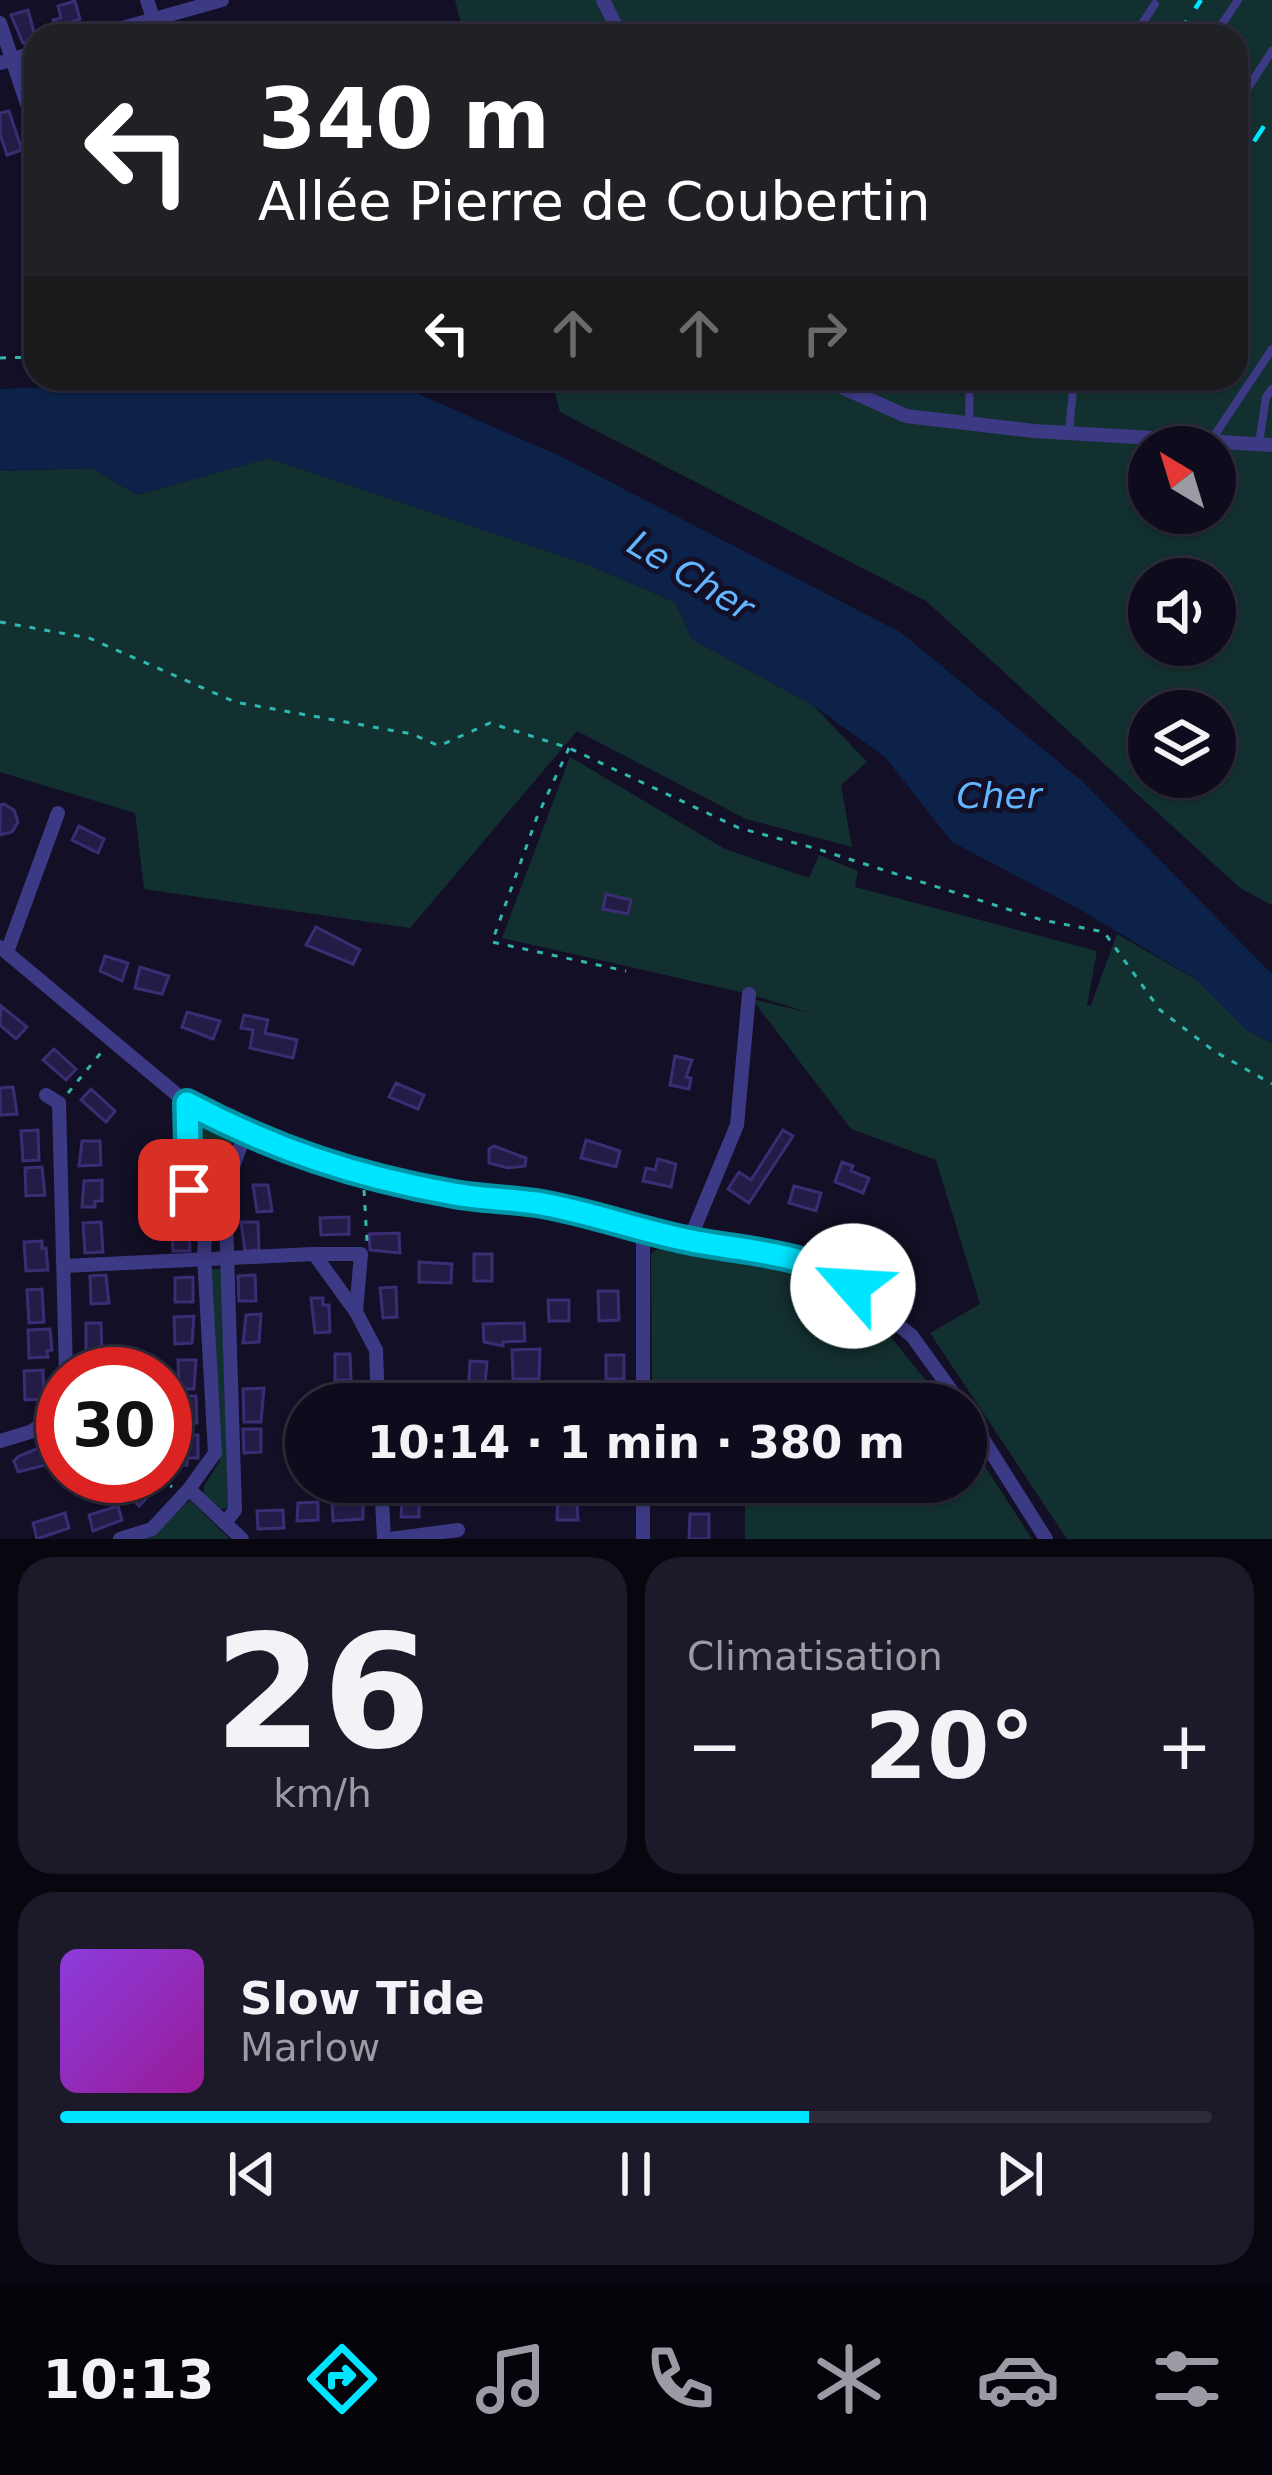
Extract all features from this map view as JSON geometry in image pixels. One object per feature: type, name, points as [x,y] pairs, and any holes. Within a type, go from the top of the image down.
[{"type":"street","points":[[147,0],[155,24]]},
{"type":"street","points":[[136,24],[222,0]]},
{"type":"street","points":[[0,23],[6,61],[24,103]]},
{"type":"street","points":[[849,390],[906,416],[1128,437]]},
{"type":"street","points":[[1236,442],[1267,443]]},
{"type":"street","points":[[58,813],[4,949],[187,1103],[244,1134],[363,1177],[460,1196],[538,1203],[688,1240],[783,1255],[832,1270],[912,1336],[946,1383]]},
{"type":"street","points":[[688,1240],[737,1125],[749,994]]},
{"type":"street","points":[[52,1099],[66,1347]]},
{"type":"street","points":[[187,1103],[189,1190],[225,1197]]},
{"type":"street","points":[[225,1523],[235,1510],[225,1197],[244,1134]]},
{"type":"street","points":[[192,1485],[215,1453],[204,1256],[207,1197]]},
{"type":"street","points":[[643,1383],[644,1230]]},
{"type":"street","points":[[314,1254],[356,1312],[376,1350],[377,1383]]},
{"type":"street","points":[[64,1266],[204,1256],[361,1254],[356,1312]]},
{"type":"street","points":[[0,1441],[36,1428]]},
{"type":"street","points":[[987,1445],[1046,1539]]},
{"type":"street","points":[[192,1498],[242,1539]]},
{"type":"street","points":[[127,1538],[152,1529],[177,1503]]},
{"type":"street","points":[[383,1503],[387,1539],[458,1530]]},
{"type":"street","points":[[643,1503],[643,1539]]},
{"type":"lane","points":[[1142,24],[1155,4]]},
{"type":"lane","points":[[1248,88],[1272,51]]},
{"type":"lane","points":[[1248,385],[1272,349]]},
{"type":"lane","points":[[1267,443],[1266,397],[1272,388]]},
{"type":"lane","points":[[969,423],[970,390]]},
{"type":"lane","points":[[1069,433],[1071,390]]},
{"type":"lane","points":[[1221,426],[1245,390]]},
{"type":"path","points":[[0,622],[89,638],[235,702],[412,734],[439,746],[490,723],[568,748],[740,828],[1042,920],[1104,932],[1160,1010],[1214,1051],[1272,1084]]},
{"type":"path","points":[[568,748],[537,817],[492,942],[626,971]]},
{"type":"path","points":[[52,1099],[112,1040]]},
{"type":"path","points":[[361,1254],[367,1248],[363,1177]]},
{"type":"green space","points":[[455,0],[1272,0],[1272,905],[1240,888],[1142,798],[1236,798],[1236,690],[1128,690],[1128,786],[926,601],[560,412],[554,390],[1248,390],[1248,24],[461,24]]},
{"type":"green space","points":[[268,458],[589,565],[675,602],[692,639],[814,706],[867,762],[841,785],[852,847],[746,819],[577,731],[410,928],[144,889],[135,813],[0,772],[0,471],[92,468],[137,495]]},
{"type":"green space","points":[[570,757],[725,849],[809,878],[819,855],[858,871],[855,887],[1097,951],[1087,1006],[1117,934],[1197,980],[1247,1030],[1272,1043],[1272,1539],[1067,1539],[987,1419],[987,1383],[963,1383],[930,1333],[980,1304],[936,1160],[851,1129],[752,999],[810,1013],[749,994],[502,938]]},
{"type":"green space","points":[[196,1124],[233,1140],[219,1189],[195,1184],[190,1129]]},
{"type":"green space","points":[[662,1245],[829,1282],[885,1330],[928,1383],[652,1383],[651,1254]]},
{"type":"green space","points":[[211,1269],[221,1269],[228,1508],[221,1509],[204,1494],[220,1461]]},
{"type":"green space","points":[[987,1469],[1032,1539],[745,1539],[745,1503],[987,1503]]},
{"type":"green space","points":[[192,1502],[230,1539],[142,1539]]},
{"type":"water","name":"Cher","points":[[0,389],[414,392],[562,457],[900,632],[1082,781],[1272,974],[1272,1043],[1247,1030],[1197,980],[1081,910],[952,842],[885,757],[814,706],[692,639],[675,602],[589,565],[268,458],[137,495],[92,468],[0,471]]},
{"type":"building","points":[[75,1],[80,19],[54,24],[53,20],[61,18],[58,6]]},
{"type":"building","points":[[28,10],[32,24],[24,24],[24,43],[23,43],[11,15]]},
{"type":"building","points":[[9,111],[22,150],[7,155],[0,113]]},
{"type":"building","points":[[0,805],[14,810],[18,822],[12,832],[0,835]]},
{"type":"building","points":[[79,826],[104,839],[98,853],[72,840]]},
{"type":"building","points":[[606,894],[631,900],[628,914],[603,909]]},
{"type":"building","points":[[316,927],[360,950],[353,964],[306,945]]},
{"type":"building","points":[[105,956],[128,963],[122,981],[100,971]]},
{"type":"building","points":[[140,967],[169,976],[162,994],[135,988]]},
{"type":"building","points":[[1,1006],[27,1027],[16,1039],[0,1025]]},
{"type":"building","points":[[187,1012],[220,1021],[213,1039],[182,1027]]},
{"type":"building","points":[[244,1015],[268,1020],[265,1033],[297,1040],[293,1058],[250,1048],[253,1030],[241,1028]]},
{"type":"building","points":[[54,1049],[76,1069],[66,1080],[43,1060]]},
{"type":"building","points":[[675,1056],[692,1060],[686,1077],[691,1078],[689,1089],[670,1085]]},
{"type":"building","points":[[396,1083],[424,1095],[418,1109],[389,1097]]},
{"type":"building","points":[[13,1087],[17,1114],[0,1115],[0,1088]]},
{"type":"building","points":[[91,1089],[115,1111],[106,1122],[81,1100]]},
{"type":"building","points":[[38,1130],[39,1160],[23,1161],[21,1131]]},
{"type":"building","points":[[783,1130],[793,1136],[749,1203],[728,1189],[739,1172],[751,1180]]},
{"type":"building","points":[[586,1140],[620,1151],[616,1167],[581,1158]]},
{"type":"building","points":[[82,1141],[100,1141],[101,1165],[79,1166]]},
{"type":"building","points":[[494,1146],[526,1158],[525,1166],[489,1163],[489,1149]]},
{"type":"building","points":[[658,1159],[676,1164],[671,1187],[643,1181],[646,1168],[655,1170]]},
{"type":"building","points":[[842,1162],[869,1178],[863,1193],[835,1182]]},
{"type":"building","points":[[42,1167],[45,1195],[26,1196],[25,1168]]},
{"type":"building","points":[[102,1180],[102,1201],[95,1201],[95,1207],[82,1207],[84,1181]]},
{"type":"building","points":[[253,1185],[268,1185],[272,1211],[257,1212]]},
{"type":"building","points":[[794,1186],[821,1193],[816,1211],[789,1203]]},
{"type":"building","points":[[172,1190],[173,1214],[155,1215],[155,1191]]},
{"type":"building","points":[[349,1217],[349,1234],[321,1235],[320,1218]]},
{"type":"building","points":[[101,1222],[103,1252],[85,1253],[83,1223]]},
{"type":"building","points":[[241,1222],[258,1222],[259,1250],[245,1251]]},
{"type":"building","points":[[189,1225],[190,1251],[173,1251],[172,1226]]},
{"type":"building","points":[[399,1233],[400,1253],[370,1250],[369,1234]]},
{"type":"building","points":[[42,1241],[48,1270],[26,1271],[24,1242]]},
{"type":"building","points":[[474,1254],[492,1254],[492,1281],[474,1281]]},
{"type":"building","points":[[419,1262],[452,1264],[451,1283],[419,1282]]},
{"type":"building","points":[[106,1275],[109,1303],[91,1304],[90,1276]]},
{"type":"building","points":[[255,1275],[256,1301],[239,1301],[238,1276]]},
{"type":"building","points":[[193,1277],[193,1302],[175,1302],[175,1278]]},
{"type":"building","points":[[396,1287],[397,1317],[383,1318],[380,1288]]},
{"type":"building","points":[[42,1289],[44,1322],[29,1323],[27,1290]]},
{"type":"building","points":[[598,1291],[618,1291],[619,1320],[599,1321]]},
{"type":"building","points":[[311,1298],[323,1298],[323,1305],[329,1305],[330,1332],[315,1333]]},
{"type":"building","points":[[548,1300],[569,1300],[569,1321],[549,1321]]},
{"type":"building","points":[[261,1314],[259,1342],[243,1343],[246,1315]]},
{"type":"building","points":[[194,1316],[192,1343],[175,1344],[174,1317]]},
{"type":"building","points":[[86,1323],[101,1323],[102,1347],[86,1347]]},
{"type":"building","points":[[524,1323],[525,1341],[503,1342],[503,1346],[484,1342],[483,1324]]},
{"type":"building","points":[[50,1329],[52,1347],[36,1347],[36,1358],[29,1358],[28,1330]]},
{"type":"building","points":[[540,1349],[539,1379],[513,1379],[512,1350]]},
{"type":"building","points":[[335,1354],[350,1354],[351,1380],[335,1380]]},
{"type":"building","points":[[606,1355],[624,1355],[624,1379],[606,1379]]},
{"type":"building","points":[[470,1361],[487,1362],[485,1383],[469,1383]]},
{"type":"building","points":[[36,1370],[36,1399],[25,1400],[24,1371]]},
{"type":"building","points":[[264,1388],[261,1422],[244,1422],[243,1389]]},
{"type":"building","points":[[192,1396],[196,1396],[197,1423],[192,1423]]},
{"type":"building","points":[[243,1429],[261,1429],[261,1452],[244,1453]]},
{"type":"building","points":[[192,1435],[198,1435],[198,1458],[192,1458]]},
{"type":"building","points":[[36,1449],[36,1468],[18,1472],[14,1461]]},
{"type":"building","points":[[298,1503],[318,1503],[318,1520],[297,1521]]},
{"type":"building","points":[[363,1503],[363,1519],[333,1521],[332,1504]]},
{"type":"building","points":[[402,1503],[419,1503],[419,1517],[401,1517]]},
{"type":"building","points":[[558,1503],[577,1503],[578,1520],[557,1520]]},
{"type":"building","points":[[118,1506],[122,1520],[93,1531],[89,1515]]},
{"type":"building","points":[[283,1510],[284,1528],[258,1529],[257,1511]]},
{"type":"building","points":[[65,1513],[69,1528],[37,1539],[33,1523]]},
{"type":"building","points":[[690,1514],[709,1514],[709,1539],[689,1539]]},
{"type":"railway","points":[[1185,24],[1201,0]]},
{"type":"railway","points":[[1248,151],[1272,114]]},
{"type":"route","points":[[189,1190],[187,1103],[244,1134],[363,1177],[460,1196],[538,1203],[688,1240],[783,1255],[832,1270],[853,1286]]},
{"type":"water label","name":"Le Cher","points":[[691,575]]}]
